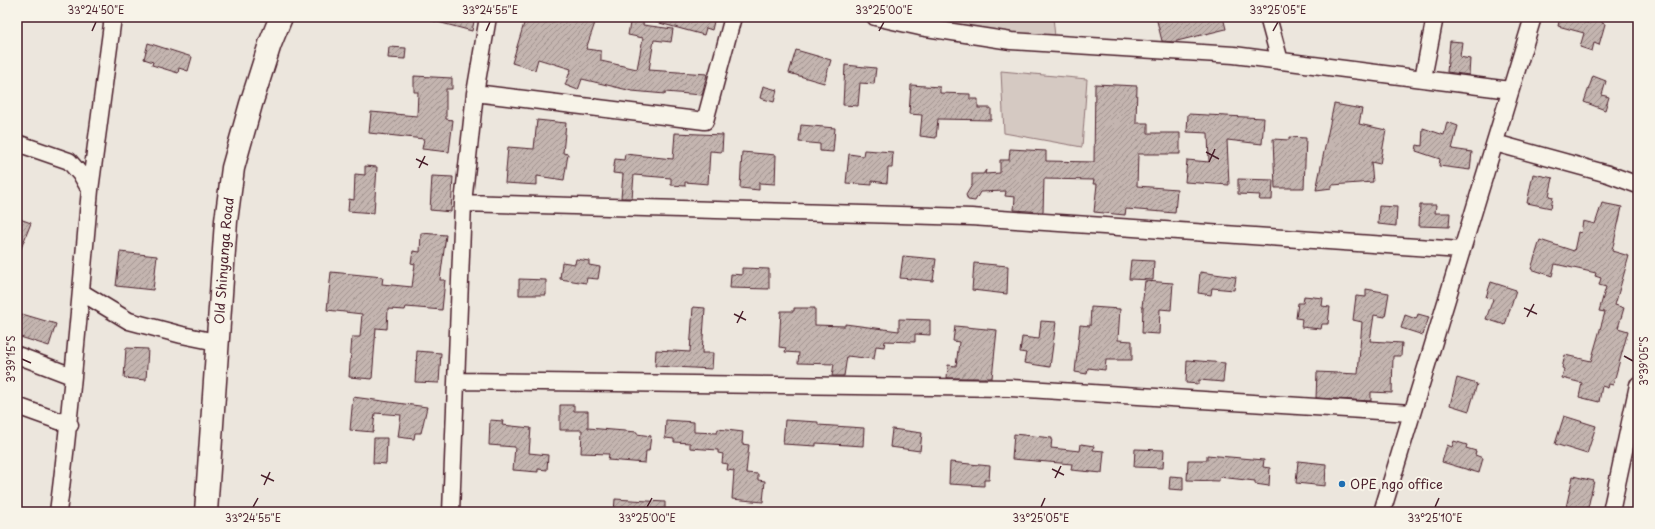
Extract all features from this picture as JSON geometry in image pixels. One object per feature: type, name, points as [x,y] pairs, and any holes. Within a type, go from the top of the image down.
[{"type":"main road","name":"Old Shinyanga Road","points":[[206,512],[216,342],[226,220],[233,168],[270,44],[281,17]]},
{"type":"street","points":[[58,512],[70,425],[72,376],[90,190],[113,17]]},
{"type":"street","points":[[451,512],[463,203],[475,93],[488,17]]},
{"type":"street","points":[[475,93],[705,121],[733,17]]},
{"type":"street","points":[[875,17],[920,27],[1011,41],[1234,55],[1510,90]]},
{"type":"street","points":[[1268,17],[1280,61]]},
{"type":"street","points":[[1423,78],[1435,17]]},
{"type":"street","points":[[1382,512],[1533,17]]},
{"type":"street","points":[[17,143],[69,161],[82,176],[90,190]]},
{"type":"street","points":[[1495,143],[1608,174],[1638,185]]},
{"type":"street","points":[[463,203],[971,217],[1461,250]]},
{"type":"street","points":[[81,292],[129,321],[182,336],[216,342]]},
{"type":"street","points":[[17,355],[72,376]]},
{"type":"street","points":[[457,381],[1011,388],[1411,413]]},
{"type":"street","points":[[1611,512],[1638,385]]},
{"type":"street","points":[[17,406],[70,425]]},
{"type":"shaded area","points":[[884,17],[1053,17],[1056,47]]},
{"type":"shaded area","points":[[1001,71],[1087,79],[1082,147],[1004,133]]},
{"type":"building","points":[[434,17],[475,17],[472,31],[434,21]]},
{"type":"building","points":[[526,17],[597,17],[586,49],[601,51],[601,61],[637,69],[643,38],[628,35],[631,17],[644,17],[643,25],[673,29],[671,42],[654,40],[649,70],[707,74],[702,95],[632,91],[582,79],[578,90],[565,85],[571,69],[538,59],[535,70],[512,63]]},
{"type":"building","points":[[652,17],[715,17],[712,30],[706,28],[704,35],[652,21]]},
{"type":"building","points":[[1156,17],[1223,17],[1226,29],[1173,42],[1162,41]]},
{"type":"building","points":[[1560,17],[1568,17],[1588,23],[1589,17],[1603,17],[1602,23],[1605,24],[1599,45],[1594,43],[1592,51],[1580,47],[1584,33],[1558,26]]},
{"type":"building","points":[[1450,41],[1462,42],[1460,57],[1470,59],[1469,75],[1447,72]]},
{"type":"building","points":[[148,43],[192,57],[188,71],[179,68],[178,73],[152,65],[153,62],[144,59]]},
{"type":"building","points":[[389,47],[406,48],[405,59],[388,58]]},
{"type":"building","points":[[796,50],[831,60],[824,83],[789,73]]},
{"type":"building","points":[[845,65],[876,68],[874,84],[860,83],[858,106],[843,105]]},
{"type":"building","points":[[414,76],[452,78],[452,89],[446,89],[446,119],[453,120],[449,152],[422,149],[424,139],[369,133],[371,112],[417,116],[418,92],[414,92]]},
{"type":"building","points":[[1593,76],[1606,81],[1602,95],[1609,97],[1605,110],[1584,102]]},
{"type":"building","points":[[1095,84],[1137,86],[1136,123],[1148,123],[1148,133],[1180,133],[1180,154],[1138,154],[1137,186],[1177,189],[1175,213],[1126,209],[1125,215],[1094,212],[1097,184],[1093,184],[1094,180],[1044,179],[1043,212],[1014,210],[1015,197],[1005,196],[1006,191],[980,192],[975,201],[968,200],[966,195],[972,185],[972,174],[983,174],[986,170],[985,174],[1000,173],[1000,160],[1009,160],[1010,149],[1046,151],[1046,161],[1094,162]]},
{"type":"building","points":[[911,85],[940,87],[940,93],[970,94],[970,99],[978,99],[978,108],[991,108],[991,120],[938,119],[936,138],[920,136],[922,115],[909,114]]},
{"type":"building","points":[[763,86],[777,90],[774,102],[760,98]]},
{"type":"building","points":[[1334,104],[1362,109],[1359,124],[1386,130],[1380,164],[1371,162],[1373,182],[1332,185],[1332,188],[1316,190]]},
{"type":"building","points":[[1188,114],[1264,118],[1262,144],[1227,140],[1229,185],[1185,182],[1187,160],[1209,162],[1208,133],[1187,132]]},
{"type":"building","points":[[537,120],[566,123],[563,153],[568,154],[564,180],[537,176],[537,185],[505,183],[508,147],[534,149]]},
{"type":"building","points":[[1447,122],[1458,126],[1452,149],[1472,152],[1470,170],[1439,166],[1440,159],[1416,151],[1417,145],[1422,146],[1423,128],[1444,135]]},
{"type":"building","points":[[801,125],[835,128],[833,152],[820,151],[820,144],[799,142]]},
{"type":"building","points":[[675,133],[723,135],[722,152],[710,151],[708,184],[685,182],[685,186],[671,185],[671,178],[634,175],[632,198],[621,198],[623,174],[613,173],[615,159],[624,160],[625,154],[673,159]]},
{"type":"building","points":[[1289,137],[1306,138],[1304,188],[1275,188],[1273,139],[1289,140]]},
{"type":"building","points":[[864,150],[893,152],[892,168],[888,168],[887,183],[872,181],[872,185],[846,183],[849,154],[863,156]]},
{"type":"building","points":[[742,152],[776,155],[775,184],[759,183],[759,190],[740,188]]},
{"type":"building","points":[[365,166],[377,167],[374,213],[348,211],[349,199],[354,200],[355,174],[365,175]]},
{"type":"building","points":[[1533,174],[1553,178],[1549,196],[1553,197],[1551,208],[1527,203]]},
{"type":"building","points":[[432,176],[453,177],[451,212],[430,210]]},
{"type":"building","points":[[1238,179],[1273,180],[1272,200],[1259,200],[1260,195],[1238,194]]},
{"type":"building","points":[[1602,203],[1622,207],[1612,251],[1629,256],[1615,305],[1624,308],[1618,328],[1628,331],[1613,385],[1609,384],[1608,388],[1602,386],[1599,402],[1579,397],[1582,383],[1562,378],[1564,369],[1562,368],[1565,355],[1591,361],[1605,312],[1599,311],[1606,287],[1599,285],[1601,278],[1595,276],[1596,273],[1555,264],[1552,276],[1531,269],[1540,240],[1574,251],[1578,232],[1581,233],[1583,221],[1595,224]]},
{"type":"building","points":[[1420,205],[1436,205],[1435,213],[1450,213],[1449,227],[1419,226]]},
{"type":"building","points":[[1379,206],[1397,207],[1396,226],[1378,224]]},
{"type":"building","points":[[17,218],[31,223],[18,256],[17,256]]},
{"type":"building","points":[[421,233],[446,235],[440,280],[445,280],[442,310],[406,307],[405,310],[388,309],[387,329],[376,328],[372,379],[349,377],[352,337],[360,337],[362,314],[327,310],[331,272],[383,277],[382,284],[412,287],[415,264],[411,263],[413,251],[420,252]]},
{"type":"building","points":[[120,252],[157,256],[153,290],[116,286]]},
{"type":"building","points":[[903,256],[936,259],[933,281],[900,278]]},
{"type":"building","points":[[576,259],[589,261],[589,265],[600,267],[598,279],[587,278],[586,283],[560,279],[562,262],[575,264]]},
{"type":"building","points":[[1131,260],[1154,261],[1153,280],[1129,279]]},
{"type":"building","points":[[974,263],[1008,266],[1007,294],[972,290]]},
{"type":"building","points":[[742,268],[769,269],[769,289],[730,288],[731,274],[742,275]]},
{"type":"building","points":[[1200,272],[1236,277],[1234,290],[1212,288],[1211,295],[1198,293]]},
{"type":"building","points":[[519,279],[546,280],[546,295],[519,295]]},
{"type":"building","points":[[1145,281],[1173,283],[1171,310],[1160,309],[1159,334],[1142,333],[1142,307]]},
{"type":"building","points":[[1491,282],[1516,290],[1505,325],[1486,319],[1493,299],[1486,297]]},
{"type":"building","points":[[1366,289],[1389,293],[1385,317],[1374,315],[1370,341],[1402,343],[1401,356],[1393,356],[1392,393],[1371,392],[1371,401],[1316,398],[1317,372],[1358,374],[1362,322],[1353,320],[1356,296],[1366,297]]},
{"type":"building","points":[[1304,296],[1323,298],[1322,306],[1330,307],[1328,324],[1322,324],[1321,329],[1301,327],[1302,319],[1296,318],[1298,303],[1303,303]]},
{"type":"building","points":[[693,307],[705,308],[702,353],[713,353],[712,369],[655,366],[656,350],[690,352]]},
{"type":"building","points":[[1091,307],[1120,309],[1118,340],[1132,341],[1132,360],[1106,360],[1105,370],[1088,368],[1087,374],[1075,372],[1080,325],[1090,326]]},
{"type":"building","points":[[794,308],[815,308],[815,325],[845,326],[845,324],[899,331],[899,319],[930,320],[930,335],[915,334],[915,342],[885,341],[884,347],[876,346],[874,359],[847,356],[844,376],[832,376],[834,364],[798,363],[799,353],[785,352],[786,348],[779,347],[781,311],[794,311]]},
{"type":"building","points":[[22,314],[56,324],[49,346],[17,336],[17,329]]},
{"type":"building","points":[[1418,314],[1429,317],[1423,335],[1401,328],[1405,315],[1416,319]]},
{"type":"building","points":[[1041,321],[1056,322],[1050,367],[1024,363],[1026,353],[1020,352],[1022,337],[1039,339]]},
{"type":"building","points":[[955,326],[997,330],[992,378],[947,378],[948,365],[956,366],[959,342],[953,341]]},
{"type":"building","points":[[126,348],[148,349],[146,380],[124,378]]},
{"type":"building","points":[[417,351],[441,353],[439,383],[415,382]]},
{"type":"building","points":[[1187,360],[1225,363],[1223,382],[1199,380],[1199,384],[1186,383]]},
{"type":"building","points":[[1457,378],[1477,384],[1469,411],[1450,405]]},
{"type":"building","points":[[353,397],[427,407],[421,433],[415,433],[414,439],[398,437],[401,415],[375,413],[373,432],[350,430]]},
{"type":"building","points":[[560,405],[574,405],[574,411],[588,411],[588,428],[637,432],[637,434],[651,436],[649,451],[646,451],[645,463],[608,460],[609,454],[581,453],[582,430],[560,430]]},
{"type":"building","points":[[1564,416],[1596,426],[1587,454],[1555,444]]},
{"type":"building","points":[[490,420],[503,421],[502,425],[531,428],[529,453],[548,455],[547,470],[538,469],[538,472],[513,470],[515,447],[489,445]]},
{"type":"building","points":[[666,420],[694,422],[694,432],[717,433],[718,429],[743,432],[742,444],[749,445],[746,473],[758,474],[758,480],[765,481],[763,502],[732,499],[734,471],[727,470],[728,464],[722,463],[723,454],[718,453],[718,450],[690,448],[690,443],[674,442],[674,439],[665,438]]},
{"type":"building","points":[[785,420],[818,422],[818,425],[864,428],[863,446],[816,443],[816,446],[783,444]]},
{"type":"building","points":[[892,429],[922,433],[920,451],[890,447]]},
{"type":"building","points":[[1014,434],[1052,438],[1051,448],[1080,451],[1081,444],[1094,446],[1093,450],[1104,451],[1102,473],[1071,470],[1072,464],[1012,459]]},
{"type":"building","points":[[374,438],[387,438],[386,464],[373,463]]},
{"type":"building","points":[[1454,441],[1467,445],[1466,448],[1476,451],[1475,455],[1483,458],[1479,473],[1442,462],[1447,445],[1452,447]]},
{"type":"building","points":[[1135,449],[1164,450],[1163,468],[1134,467]]},
{"type":"building","points":[[1207,455],[1264,460],[1263,467],[1270,468],[1269,486],[1255,484],[1255,481],[1219,477],[1219,481],[1187,480],[1188,460],[1207,460]]},
{"type":"building","points":[[1298,461],[1326,464],[1325,486],[1296,483]]},
{"type":"building","points":[[950,462],[990,466],[989,480],[984,480],[984,486],[949,484]]},
{"type":"building","points":[[1170,476],[1183,477],[1183,490],[1169,489]]},
{"type":"building","points":[[1573,476],[1594,481],[1587,512],[1565,512]]},
{"type":"building","points":[[615,499],[665,502],[665,512],[614,512]]},
{"type":"place","name":"OPE ngo office","points":[[1342,484]]}]
